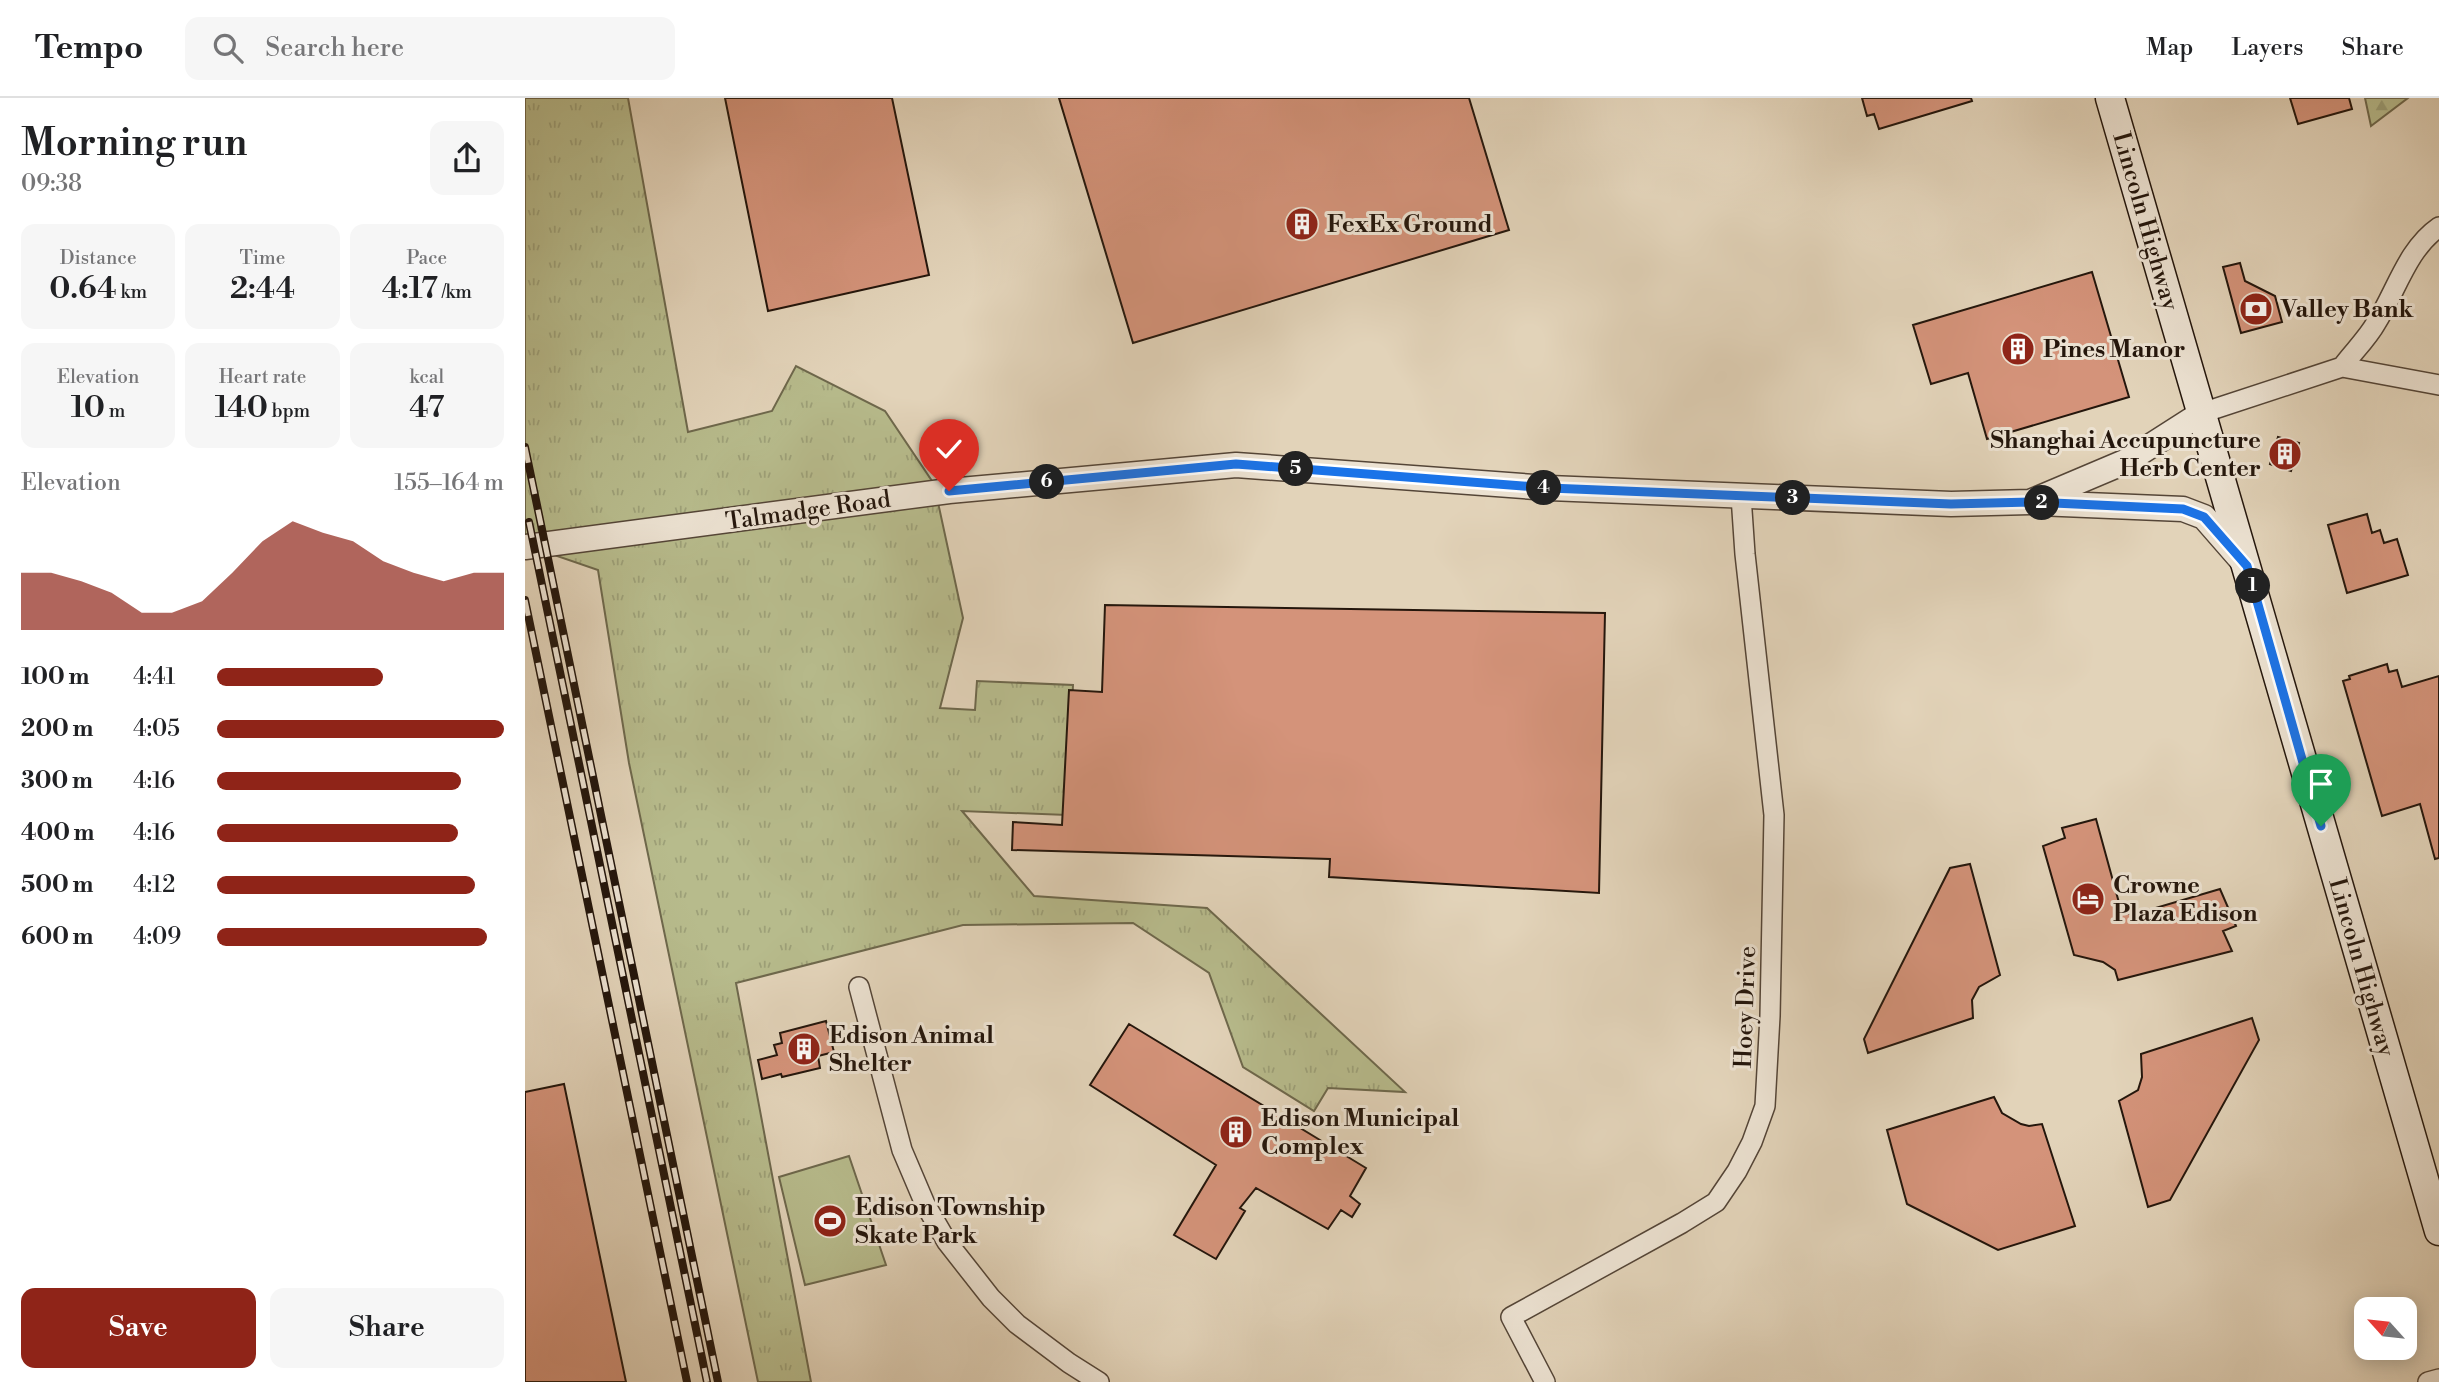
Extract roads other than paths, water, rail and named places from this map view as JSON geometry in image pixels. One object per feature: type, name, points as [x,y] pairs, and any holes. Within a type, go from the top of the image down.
[{"type":"main road","name":"Lincoln Highway","points":[[2110,98],[2439,1231]]},
{"type":"street","points":[[2342,366],[2376,324],[2414,254],[2439,227]]},
{"type":"street","points":[[2202,413],[2342,366],[2439,386]]},
{"type":"street","name":"Talmadge Road","points":[[525,547],[949,491],[1236,464],[1549,488],[1951,504],[2031,502],[2127,461],[2202,413]]},
{"type":"street","name":"Hoey Drive","points":[[1545,1382],[1511,1317],[1716,1202],[1752,1142],[1765,1106],[1770,1016],[1774,815],[1741,496]]},
{"type":"street","points":[[2031,502],[2183,509],[2204,517],[2247,566]]},
{"type":"street","points":[[859,987],[902,1150],[925,1204],[947,1242],[991,1298],[1017,1324],[1098,1382]]},
{"type":"street","points":[[2428,1382],[2439,1379]]},
{"type":"railway","points":[[525,447],[718,1382]]},
{"type":"railway","points":[[529,522],[707,1382]]},
{"type":"railway","points":[[525,600],[687,1382]]},
{"type":"place","name":"FexEx Ground","points":[[1302,224]]},
{"type":"place","name":"Valley Bank","points":[[2256,309]]},
{"type":"place","name":"Pines Manor","points":[[2018,349]]},
{"type":"place","name":"Shanghai Accupuncture Herb Center","points":[[2285,454]]},
{"type":"place","name":"Crowne Plaza Edison","points":[[2088,899]]},
{"type":"place","name":"Edison Animal Shelter","points":[[804,1049]]},
{"type":"place","name":"Edison Municipal Complex","points":[[1236,1132]]},
{"type":"place","name":"Edison Township Skate Park","points":[[830,1221]]}]
